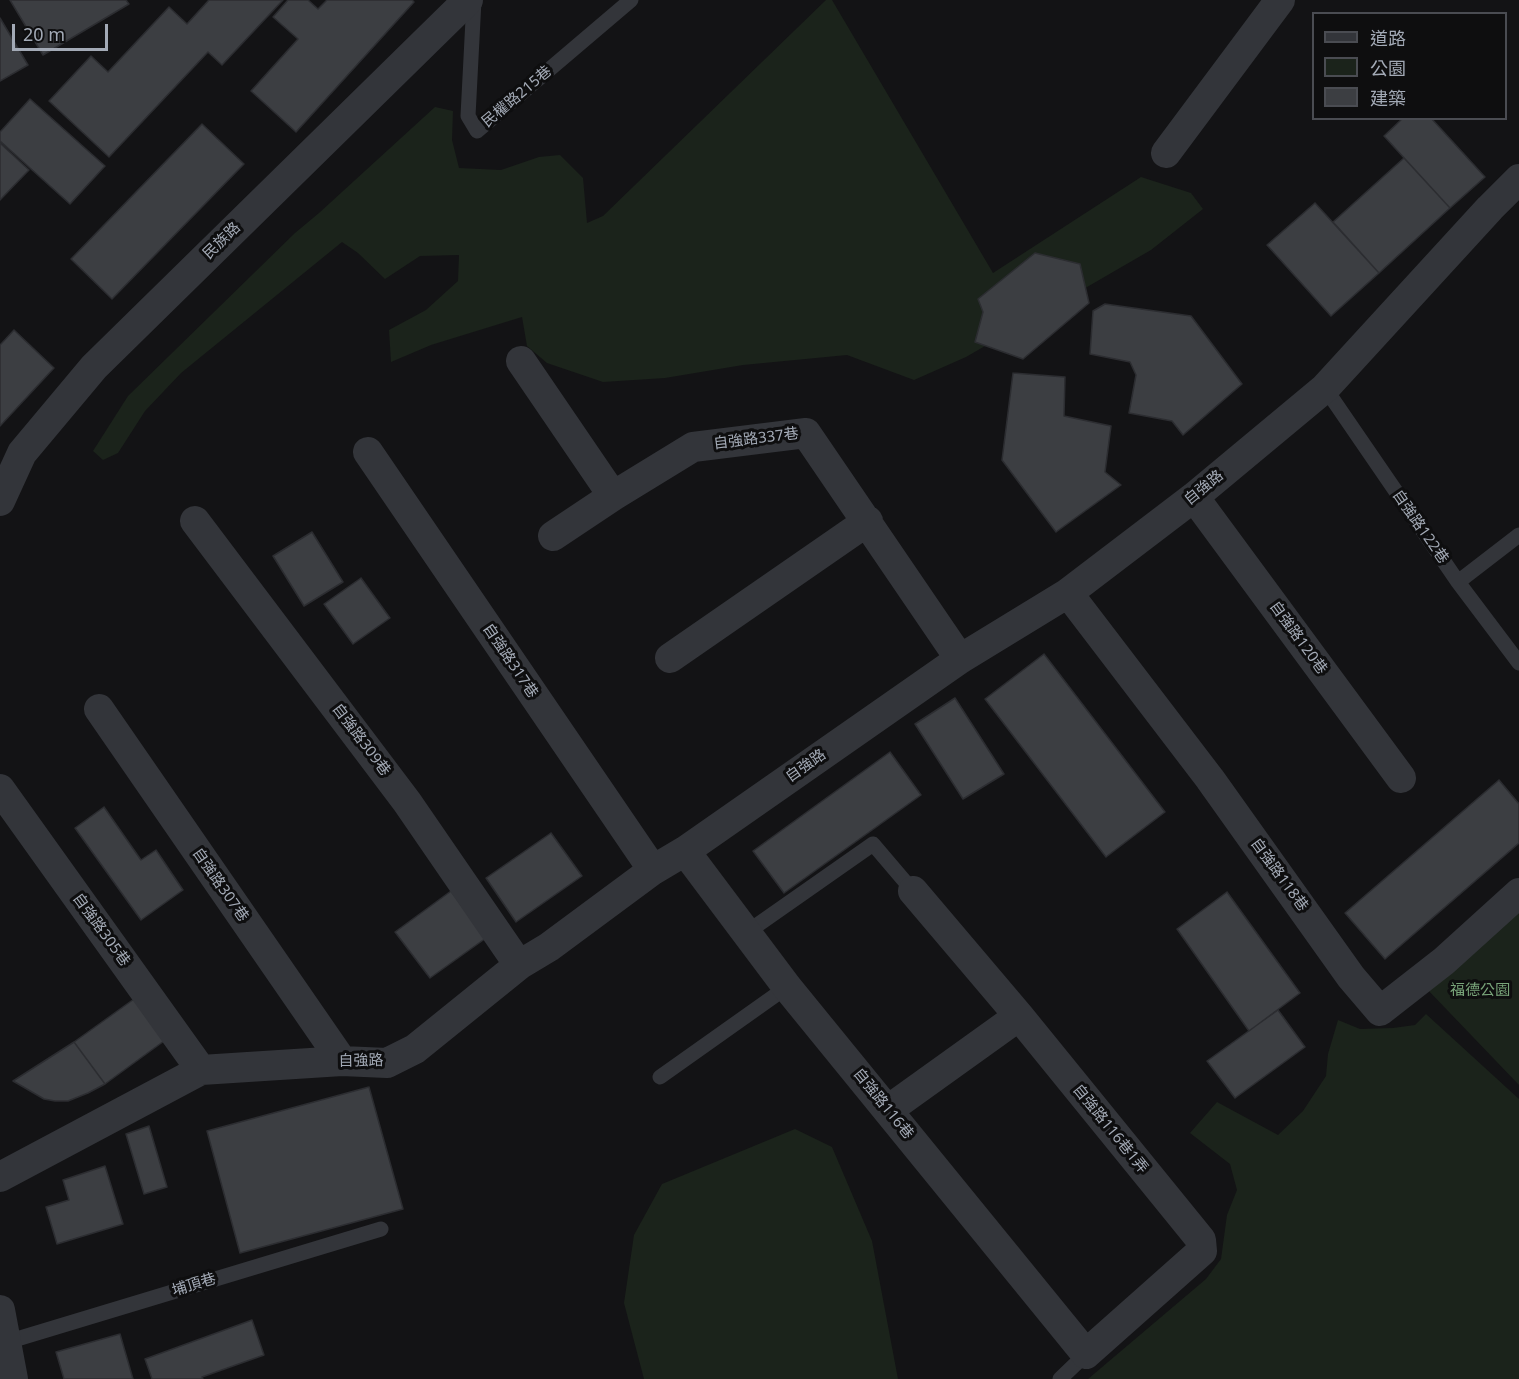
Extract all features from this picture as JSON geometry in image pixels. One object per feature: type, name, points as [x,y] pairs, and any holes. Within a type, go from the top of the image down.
[{"type":"street","name":"民族路","points":[[0,501],[22,453],[94,367],[468,0]]},
{"type":"street","points":[[1166,153],[1280,0]]},
{"type":"street","name":"自強路","points":[[0,1177],[201,1070],[342,1061],[387,1063],[415,1049],[519,965],[549,947],[653,870],[685,851],[960,659],[1068,593],[1194,497],[1324,388],[1519,178]]},
{"type":"street","points":[[521,362],[613,495]]},
{"type":"street","name":"自強路337巷","points":[[553,536],[613,495],[693,447],[806,433],[960,659]]},
{"type":"street","name":"自強路317巷","points":[[368,452],[653,870]]},
{"type":"street","name":"自強路120巷","points":[[1194,497],[1401,778]]},
{"type":"street","name":"自強路309巷","points":[[195,521],[407,802],[519,965]]},
{"type":"street","points":[[670,658],[868,521]]},
{"type":"street","name":"自強路118巷","points":[[1068,593],[1210,779],[1351,977],[1380,1011],[1444,961],[1519,893]]},
{"type":"street","name":"自強路307巷","points":[[99,709],[342,1061]]},
{"type":"street","name":"自強路305巷","points":[[0,789],[201,1070]]},
{"type":"street","name":"自強路116巷","points":[[685,851],[787,987],[1086,1354]]},
{"type":"street","name":"自強路116巷1弄","points":[[913,891],[1019,1016],[1201,1240],[1202,1251],[1086,1354]]},
{"type":"street","points":[[888,1110],[1019,1016]]},
{"type":"street","points":[[0,1310],[13,1379]]},
{"type":"lane","name":"民權路215巷","points":[[474,0],[468,116],[477,131],[631,0]]},
{"type":"lane","name":"自強路122巷","points":[[1324,388],[1458,582],[1519,663]]},
{"type":"lane","points":[[1458,582],[1519,536]]},
{"type":"lane","points":[[746,933],[873,844],[913,891]]},
{"type":"lane","points":[[660,1077],[787,987]]},
{"type":"lane","name":"埔頂巷","points":[[7,1341],[381,1228]]},
{"type":"lane","points":[[1060,1379],[1086,1354]]},
{"type":"green space","points":[[826,0],[832,0],[993,273],[1141,177],[1191,193],[1203,209],[1151,250],[966,357],[914,380],[847,355],[743,365],[665,378],[603,382],[547,363],[527,346],[522,317],[431,345],[391,362],[389,330],[426,310],[458,281],[459,255],[420,256],[385,279],[358,253],[342,242],[181,373],[145,411],[118,453],[103,460],[93,451],[128,396],[295,233],[435,107],[453,111],[452,140],[459,168],[501,170],[539,157],[560,155],[583,178],[587,223],[603,216]]},
{"type":"green space","name":"福德公園","points":[[1519,906],[1519,1085],[1426,988]]},
{"type":"green space","points":[[1426,1014],[1519,1099],[1519,1379],[1088,1379],[1206,1279],[1221,1259],[1227,1215],[1237,1190],[1230,1164],[1190,1133],[1217,1102],[1278,1135],[1303,1111],[1326,1076],[1328,1054],[1338,1020],[1360,1029],[1393,1028],[1415,1025]]},
{"type":"green space","points":[[795,1129],[832,1147],[872,1241],[898,1379],[644,1379],[624,1303],[634,1235],[662,1184]]},
{"type":"building","points":[[10,0],[126,0],[129,4],[43,55]]},
{"type":"building","points":[[209,0],[283,0],[222,65],[208,52],[109,157],[49,101],[91,56],[108,72],[169,7],[187,24]]},
{"type":"building","points":[[288,0],[308,0],[318,9],[327,0],[412,0],[414,2],[296,132],[251,91],[298,39],[273,17]]},
{"type":"building","points":[[0,18],[28,65],[0,81]]},
{"type":"building","points":[[30,99],[105,166],[70,204],[0,141],[0,132]]},
{"type":"building","points":[[1401,120],[1433,120],[1485,177],[1450,208],[1384,136]]},
{"type":"building","points":[[202,124],[244,164],[112,299],[71,259]]},
{"type":"building","points":[[0,143],[29,170],[0,200]]},
{"type":"building","points":[[1404,158],[1450,208],[1379,273],[1333,222]]},
{"type":"building","points":[[1315,203],[1379,273],[1331,316],[1267,245]]},
{"type":"building","points":[[1035,253],[1080,264],[1089,303],[1023,359],[975,342],[983,312],[978,299]]},
{"type":"building","points":[[1105,304],[1191,316],[1242,384],[1183,435],[1172,421],[1129,413],[1136,375],[1130,362],[1090,354],[1093,311]]},
{"type":"building","points":[[14,330],[54,368],[0,426],[0,345]]},
{"type":"building","points":[[1013,373],[1065,377],[1064,416],[1111,426],[1105,472],[1121,485],[1056,532],[1002,460]]},
{"type":"building","points":[[312,532],[343,582],[304,606],[273,556]]},
{"type":"building","points":[[361,578],[390,618],[353,644],[324,604]]},
{"type":"building","points":[[1044,654],[1165,812],[1106,857],[985,699]]},
{"type":"building","points":[[955,698],[1004,774],[963,799],[915,724]]},
{"type":"building","points":[[890,752],[921,795],[784,893],[753,851]]},
{"type":"building","points":[[1499,780],[1519,804],[1519,843],[1385,959],[1345,913]]},
{"type":"building","points":[[104,807],[141,860],[156,850],[183,890],[141,920],[75,828]]},
{"type":"building","points":[[551,833],[582,876],[516,922],[486,878]]},
{"type":"building","points":[[451,891],[486,938],[430,978],[395,932]]},
{"type":"building","points":[[1227,892],[1300,993],[1249,1031],[1177,929]]},
{"type":"building","points":[[134,999],[164,1041],[105,1084],[74,1042]]},
{"type":"building","points":[[1278,1010],[1305,1047],[1235,1098],[1207,1061]]},
{"type":"building","points":[[74,1042],[105,1084],[68,1101],[55,1101],[44,1099],[13,1081]]},
{"type":"building","points":[[369,1087],[403,1209],[240,1253],[207,1131]]},
{"type":"building","points":[[149,1126],[167,1187],[144,1194],[126,1134]]},
{"type":"building","points":[[105,1166],[123,1224],[57,1244],[46,1207],[69,1200],[63,1180]]},
{"type":"building","points":[[252,1320],[264,1355],[202,1377],[203,1379],[152,1379],[145,1359]]},
{"type":"building","points":[[120,1334],[133,1379],[64,1379],[56,1352]]}]
